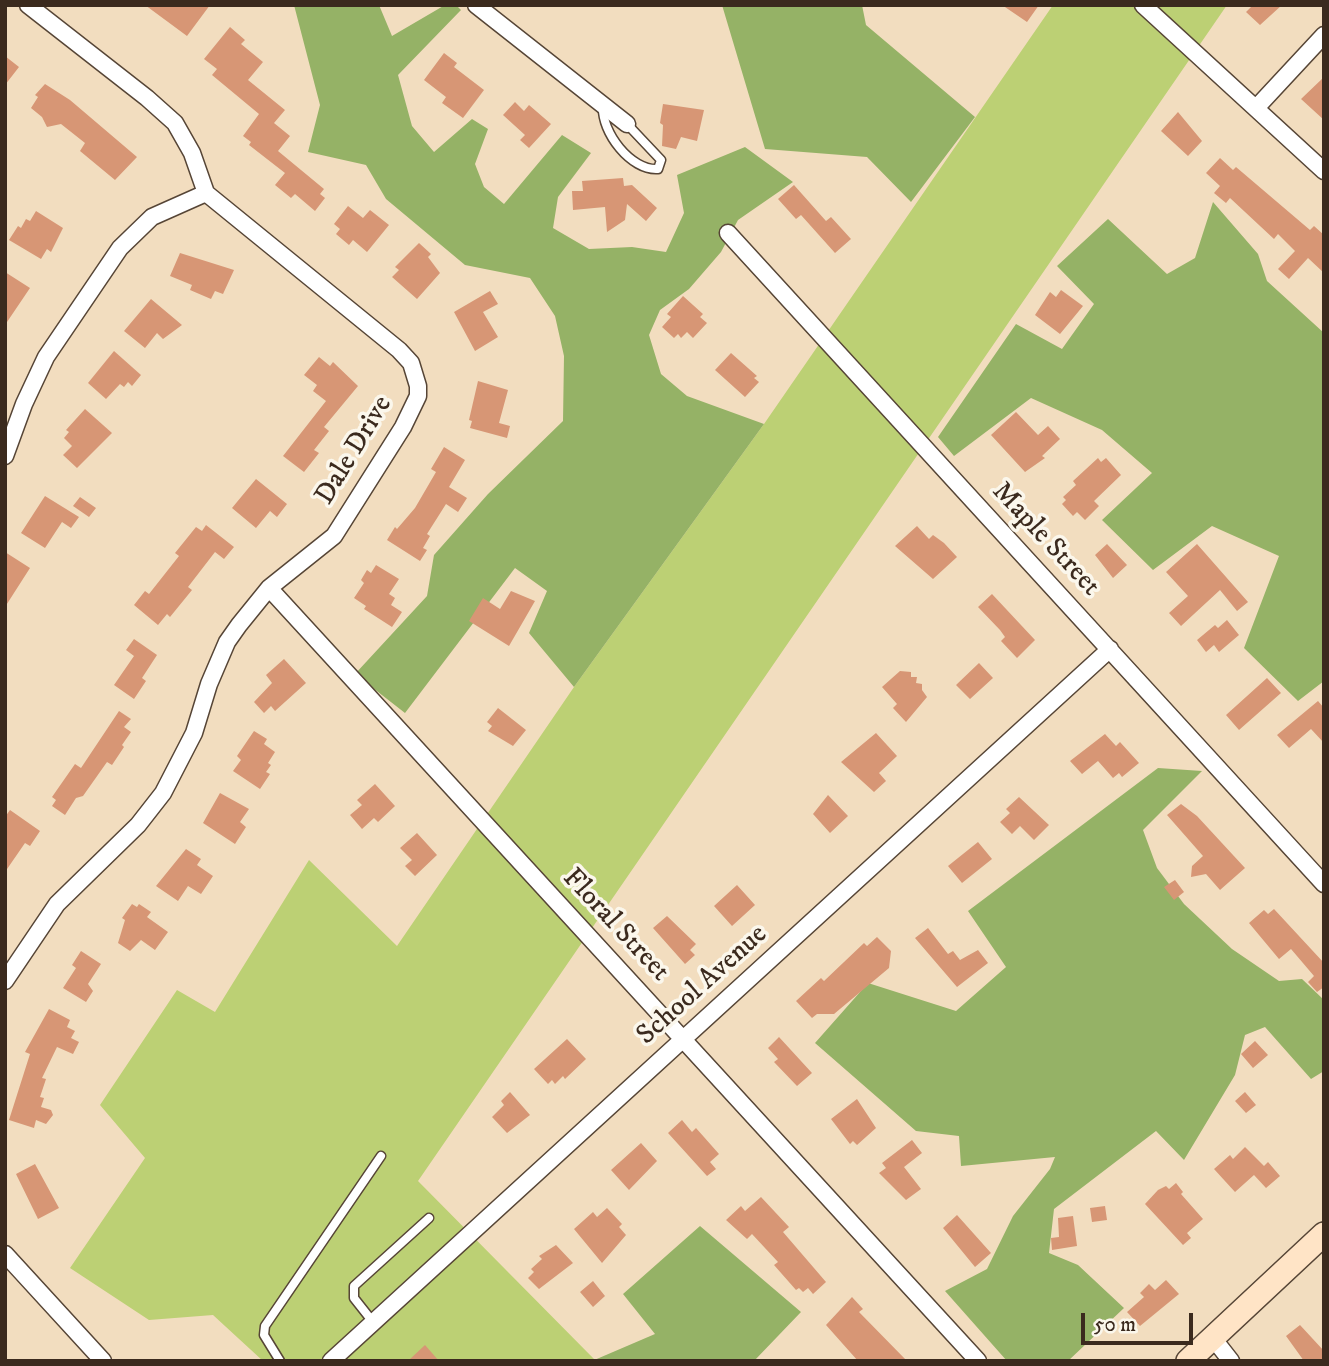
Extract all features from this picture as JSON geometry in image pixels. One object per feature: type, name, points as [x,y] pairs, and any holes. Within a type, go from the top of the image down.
[{"type":"street","points":[[5,456],[24,404],[46,357],[120,248],[152,216],[206,193],[192,153],[175,123],[28,5]]},
{"type":"street","points":[[476,5],[627,124]]},
{"type":"street","points":[[1143,5],[1324,171]]},
{"type":"street","points":[[1257,107],[1324,35]]},
{"type":"street","name":"Dale Drive","points":[[5,981],[57,904],[138,825],[163,793],[194,733],[209,684],[227,642],[270,588],[334,536],[403,427],[418,396],[411,363],[398,350],[206,193]]},
{"type":"street","name":"Maple Street","points":[[728,233],[1324,884]]},
{"type":"street","name":"Floral Street","points":[[270,588],[978,1361]]},
{"type":"street","name":"School Avenue","points":[[331,1361],[1110,649]]},
{"type":"street","points":[[1188,1361],[1324,1234]]},
{"type":"street","points":[[5,1254],[100,1360]]},
{"type":"street","points":[[1213,1338],[1231,1361]]},
{"type":"lane","points":[[603,105],[602,117],[610,135],[632,159],[648,170],[658,169],[661,160],[627,124]]},
{"type":"lane","points":[[280,1361],[264,1335],[265,1326],[381,1156]]},
{"type":"lane","points":[[373,1322],[354,1298],[354,1286],[429,1218]]},
{"type":"green space","points":[[294,5],[379,5],[392,36],[445,5],[456,5],[461,10],[398,75],[412,126],[434,152],[472,119],[488,129],[475,164],[484,187],[504,204],[562,135],[591,153],[558,197],[553,228],[589,249],[632,247],[666,252],[684,213],[677,175],[745,147],[793,182],[738,220],[721,252],[689,289],[660,310],[649,335],[661,374],[687,396],[764,424],[574,687],[529,633],[547,591],[515,568],[405,713],[355,674],[427,596],[434,555],[488,494],[563,421],[564,356],[555,316],[530,278],[465,265],[386,199],[366,165],[308,152],[320,105]]},
{"type":"green space","points":[[722,5],[862,5],[866,25],[975,117],[911,202],[867,157],[765,149]]},
{"type":"green space","points":[[1053,5],[1227,5],[418,1181],[594,1359],[263,1361],[213,1315],[149,1320],[70,1268],[145,1158],[100,1105],[177,990],[215,1012],[309,860],[397,946],[574,687],[764,424]]},
{"type":"green space","points":[[1213,202],[1258,254],[1267,281],[1324,333],[1324,681],[1298,701],[1244,648],[1279,556],[1212,526],[1153,570],[1102,520],[1152,473],[1102,430],[1031,398],[954,456],[938,437],[1016,324],[1062,349],[1094,304],[1057,266],[1108,219],[1167,274],[1195,258]]},
{"type":"green space","points":[[1158,768],[1202,771],[1143,830],[1157,868],[1184,904],[1232,949],[1279,981],[1302,979],[1324,1000],[1324,1071],[1311,1079],[1265,1027],[1245,1035],[1235,1075],[1184,1160],[1156,1131],[1054,1209],[1049,1253],[1078,1265],[1124,1308],[1068,1361],[1007,1361],[945,1291],[987,1269],[1013,1216],[1050,1169],[1055,1157],[961,1166],[959,1136],[916,1131],[815,1043],[868,983],[956,1011],[1006,967],[968,911]]},
{"type":"green space","points":[[700,1226],[801,1312],[754,1361],[592,1361],[655,1334],[623,1294]]},
{"type":"building","points":[[145,5],[210,5],[187,36]]},
{"type":"building","points":[[1002,5],[1039,5],[1027,22]]},
{"type":"building","points":[[1253,5],[1282,5],[1260,25],[1246,12]]},
{"type":"building","points":[[230,27],[245,40],[241,44],[263,62],[248,80],[285,110],[274,123],[290,136],[278,151],[324,189],[320,194],[325,198],[315,211],[295,194],[291,198],[275,185],[285,173],[249,145],[251,142],[243,136],[259,114],[212,75],[217,69],[204,59]]},
{"type":"building","points":[[444,53],[457,63],[454,67],[484,90],[463,118],[442,103],[446,97],[424,80]]},
{"type":"building","points":[[5,56],[19,67],[5,85]]},
{"type":"building","points":[[1324,77],[1324,120],[1301,99]]},
{"type":"building","points":[[45,84],[70,100],[137,157],[115,180],[80,151],[85,143],[61,124],[47,127],[42,117],[31,108],[38,97],[35,95]]},
{"type":"building","points":[[515,102],[524,111],[529,105],[551,124],[529,148],[520,140],[525,135],[503,115]]},
{"type":"building","points":[[663,104],[704,110],[697,141],[681,137],[676,149],[662,146],[663,125],[660,123]]},
{"type":"building","points":[[1178,112],[1202,141],[1188,156],[1161,131]]},
{"type":"building","points":[[1220,158],[1233,170],[1236,167],[1310,230],[1314,226],[1324,235],[1324,273],[1308,258],[1289,279],[1278,269],[1295,251],[1278,234],[1274,239],[1230,198],[1226,203],[1214,193],[1220,186],[1206,173]]},
{"type":"building","points":[[623,178],[624,186],[632,185],[657,208],[646,221],[627,204],[625,220],[607,232],[605,207],[573,210],[572,191],[583,191],[582,181]]},
{"type":"building","points":[[794,185],[826,221],[831,217],[851,239],[835,253],[801,215],[796,219],[778,199]]},
{"type":"building","points":[[348,206],[363,218],[370,210],[389,225],[367,252],[353,240],[349,245],[336,234],[340,229],[334,224]]},
{"type":"building","points":[[36,211],[63,228],[51,252],[47,249],[41,259],[9,240],[18,226],[21,228],[26,219],[30,221]]},
{"type":"building","points":[[419,243],[431,254],[428,257],[440,273],[417,299],[392,277],[399,270],[395,267]]},
{"type":"building","points":[[180,253],[234,270],[223,294],[215,291],[211,299],[190,290],[192,285],[170,276]]},
{"type":"building","points":[[5,272],[30,288],[5,325]]},
{"type":"building","points":[[1061,290],[1083,306],[1060,334],[1035,315],[1050,292],[1056,297]]},
{"type":"building","points":[[490,291],[498,304],[483,312],[498,337],[475,351],[454,312]]},
{"type":"building","points":[[683,296],[703,314],[700,317],[707,323],[693,338],[687,332],[681,338],[678,334],[674,338],[662,327],[671,317],[667,314]]},
{"type":"building","points":[[151,299],[182,325],[163,339],[157,333],[145,348],[124,331]]},
{"type":"building","points":[[114,351],[141,375],[132,386],[128,382],[124,387],[120,384],[106,399],[88,383]]},
{"type":"building","points":[[731,353],[757,376],[754,378],[759,382],[745,397],[715,370]]},
{"type":"building","points":[[319,357],[330,366],[333,362],[358,386],[324,427],[329,431],[314,450],[319,453],[304,472],[283,456],[326,401],[313,391],[317,385],[304,375]]},
{"type":"building","points":[[478,381],[508,390],[499,423],[510,426],[507,438],[470,428],[472,421],[469,420]]},
{"type":"building","points":[[85,409],[112,433],[77,468],[63,455],[72,446],[64,438],[69,432],[66,430]]},
{"type":"building","points":[[1016,412],[1038,435],[1048,426],[1060,439],[1042,456],[1045,458],[1025,472],[991,435]]},
{"type":"building","points":[[444,447],[465,460],[449,487],[467,498],[458,512],[446,504],[427,534],[430,536],[423,548],[427,550],[420,561],[387,540],[395,527],[397,529],[415,508],[436,472],[431,469]]},
{"type":"building","points":[[1098,458],[1101,462],[1106,458],[1121,475],[1094,501],[1099,506],[1085,520],[1077,512],[1073,516],[1062,504],[1066,500],[1063,497],[1076,485],[1073,481]]},
{"type":"building","points":[[256,479],[287,504],[277,517],[270,511],[256,528],[232,508]]},
{"type":"building","points":[[45,496],[79,517],[71,528],[62,522],[45,548],[21,533]]},
{"type":"building","points":[[80,497],[96,508],[89,517],[73,506]]},
{"type":"building","points":[[206,525],[234,547],[224,559],[215,552],[188,587],[192,590],[170,617],[167,614],[158,625],[134,605],[145,591],[149,594],[179,556],[175,553],[196,527],[202,531]]},
{"type":"building","points":[[917,526],[929,539],[933,535],[944,543],[957,557],[933,579],[895,546]]},
{"type":"building","points":[[1107,544],[1127,565],[1113,578],[1095,555]]},
{"type":"building","points":[[1197,544],[1248,602],[1237,611],[1220,590],[1181,626],[1169,613],[1188,596],[1166,572]]},
{"type":"building","points":[[5,552],[30,568],[5,607]]},
{"type":"building","points":[[376,565],[399,579],[389,594],[395,598],[391,605],[402,612],[392,627],[364,609],[366,606],[354,598],[364,583],[361,580],[367,570],[371,573]]},
{"type":"building","points":[[511,591],[535,601],[509,646],[469,621],[483,598],[500,609]]},
{"type":"building","points":[[992,594],[1035,640],[1017,658],[1001,641],[1005,637],[1000,630],[978,607]]},
{"type":"building","points":[[1227,620],[1239,635],[1219,652],[1214,645],[1206,652],[1197,640],[1215,625],[1218,628]]},
{"type":"building","points":[[134,639],[157,655],[142,678],[146,681],[134,699],[114,685],[134,656],[126,650]]},
{"type":"building","points":[[284,659],[306,683],[275,711],[271,706],[264,713],[254,702],[272,683],[266,675]]},
{"type":"building","points":[[979,663],[993,678],[970,699],[956,685]]},
{"type":"building","points":[[900,671],[911,672],[911,677],[917,677],[916,683],[922,684],[922,690],[927,697],[906,722],[893,708],[897,704],[882,687]]},
{"type":"building","points":[[1267,678],[1281,693],[1239,730],[1226,715]]},
{"type":"building","points":[[1318,701],[1324,708],[1324,743],[1311,729],[1289,748],[1277,735]]},
{"type":"building","points":[[498,708],[526,730],[513,746],[488,731],[492,726],[487,722]]},
{"type":"building","points":[[119,711],[131,719],[124,727],[131,732],[122,745],[124,747],[112,765],[107,762],[83,796],[76,798],[65,815],[52,806],[56,800],[52,797],[75,764],[81,768]]},
{"type":"building","points":[[254,731],[267,739],[264,744],[275,752],[268,763],[271,765],[266,772],[270,774],[260,789],[233,771],[241,760],[237,756]]},
{"type":"building","points":[[876,733],[897,756],[879,773],[886,781],[874,792],[841,762]]},
{"type":"building","points":[[1105,734],[1116,746],[1120,742],[1139,763],[1122,777],[1119,773],[1113,778],[1098,761],[1082,774],[1070,761]]},
{"type":"building","points":[[375,784],[395,806],[378,822],[374,818],[362,829],[350,815],[362,805],[357,800]]},
{"type":"building","points":[[220,793],[249,809],[240,822],[246,827],[235,844],[203,823]]},
{"type":"building","points":[[828,795],[848,816],[830,833],[813,814]]},
{"type":"building","points":[[1019,797],[1049,825],[1034,840],[1020,826],[1012,834],[1000,822],[1010,813],[1006,809]]},
{"type":"building","points":[[1181,804],[1197,816],[1245,868],[1220,890],[1206,874],[1191,877],[1192,866],[1203,856],[1167,815]]},
{"type":"building","points":[[10,810],[40,831],[30,846],[25,843],[5,872],[5,817]]},
{"type":"building","points":[[417,833],[437,855],[415,876],[405,866],[412,860],[400,848]]},
{"type":"building","points":[[978,842],[992,859],[962,883],[948,866]]},
{"type":"building","points":[[186,849],[201,859],[197,865],[213,876],[201,894],[188,886],[178,901],[156,886]]},
{"type":"building","points":[[1175,880],[1184,892],[1174,900],[1164,887]]},
{"type":"building","points":[[737,885],[755,905],[732,926],[714,906]]},
{"type":"building","points":[[132,904],[137,907],[139,904],[151,912],[147,917],[168,932],[155,950],[141,940],[130,951],[118,943],[125,920],[122,918]]},
{"type":"building","points":[[1274,909],[1324,963],[1324,987],[1317,992],[1308,982],[1314,976],[1291,949],[1279,959],[1249,923],[1264,910],[1268,914]]},
{"type":"building","points":[[667,916],[696,944],[690,950],[695,955],[685,964],[653,928]]},
{"type":"building","points":[[928,928],[948,954],[953,951],[960,960],[978,950],[988,963],[957,987],[915,938]]},
{"type":"building","points":[[877,937],[891,951],[889,968],[834,1014],[817,1014],[812,1018],[796,1001],[821,978],[824,981],[864,943],[867,946]]},
{"type":"building","points":[[81,951],[101,964],[88,984],[93,991],[86,1002],[63,988],[76,968],[72,965]]},
{"type":"building","points":[[49,1009],[70,1020],[67,1027],[75,1031],[71,1038],[79,1042],[73,1054],[57,1047],[42,1078],[46,1079],[40,1097],[44,1098],[41,1107],[51,1110],[53,1115],[46,1124],[36,1120],[34,1128],[9,1120],[30,1054],[25,1052]]},
{"type":"building","points":[[779,1037],[812,1073],[797,1086],[774,1062],[778,1059],[768,1048]]},
{"type":"building","points":[[567,1039],[586,1059],[565,1079],[563,1076],[555,1084],[552,1080],[548,1084],[534,1069]]},
{"type":"building","points":[[1255,1041],[1268,1055],[1253,1068],[1241,1054]]},
{"type":"building","points":[[510,1092],[530,1115],[507,1133],[492,1117],[504,1105],[501,1101]]},
{"type":"building","points":[[1245,1092],[1256,1105],[1246,1113],[1235,1101]]},
{"type":"building","points":[[857,1099],[876,1128],[857,1145],[853,1141],[850,1144],[831,1119]]},
{"type":"building","points":[[682,1120],[692,1132],[696,1128],[719,1154],[710,1162],[716,1169],[707,1176],[668,1133]]},
{"type":"building","points":[[912,1140],[922,1153],[904,1167],[921,1189],[906,1200],[879,1173],[886,1168],[882,1163]]},
{"type":"building","points":[[641,1143],[657,1161],[629,1190],[611,1170]]},
{"type":"building","points":[[1245,1147],[1264,1166],[1268,1162],[1280,1176],[1266,1188],[1254,1175],[1235,1192],[1214,1169],[1230,1155],[1233,1159]]},
{"type":"building","points":[[35,1164],[59,1208],[38,1219],[16,1174]]},
{"type":"building","points":[[1176,1183],[1183,1192],[1181,1194],[1203,1219],[1187,1233],[1191,1238],[1183,1245],[1145,1204],[1158,1190],[1166,1186],[1169,1189]]},
{"type":"building","points":[[761,1197],[789,1227],[783,1232],[826,1282],[813,1294],[808,1288],[803,1292],[799,1288],[796,1290],[774,1265],[778,1262],[752,1234],[747,1239],[726,1220],[741,1206],[745,1211]]},
{"type":"building","points":[[1105,1206],[1107,1220],[1092,1222],[1090,1208]]},
{"type":"building","points":[[607,1208],[622,1224],[619,1227],[626,1235],[602,1263],[574,1229],[593,1212],[597,1217]]},
{"type":"building","points":[[957,1215],[991,1253],[975,1267],[943,1228]]},
{"type":"building","points":[[1073,1216],[1077,1246],[1052,1250],[1051,1238],[1059,1237],[1058,1218]]},
{"type":"building","points":[[556,1245],[573,1263],[539,1289],[528,1278],[534,1272],[531,1269],[542,1259],[539,1256]]},
{"type":"building","points":[[1166,1280],[1179,1294],[1140,1326],[1127,1312],[1144,1297],[1140,1293],[1149,1284],[1155,1290]]},
{"type":"building","points":[[593,1281],[605,1296],[593,1307],[580,1292]]},
{"type":"building","points":[[852,1297],[863,1309],[859,1312],[907,1361],[858,1361],[826,1325]]},
{"type":"building","points":[[1300,1325],[1324,1351],[1324,1361],[1304,1361],[1286,1336]]},
{"type":"building","points":[[425,1345],[439,1361],[408,1361]]}]
